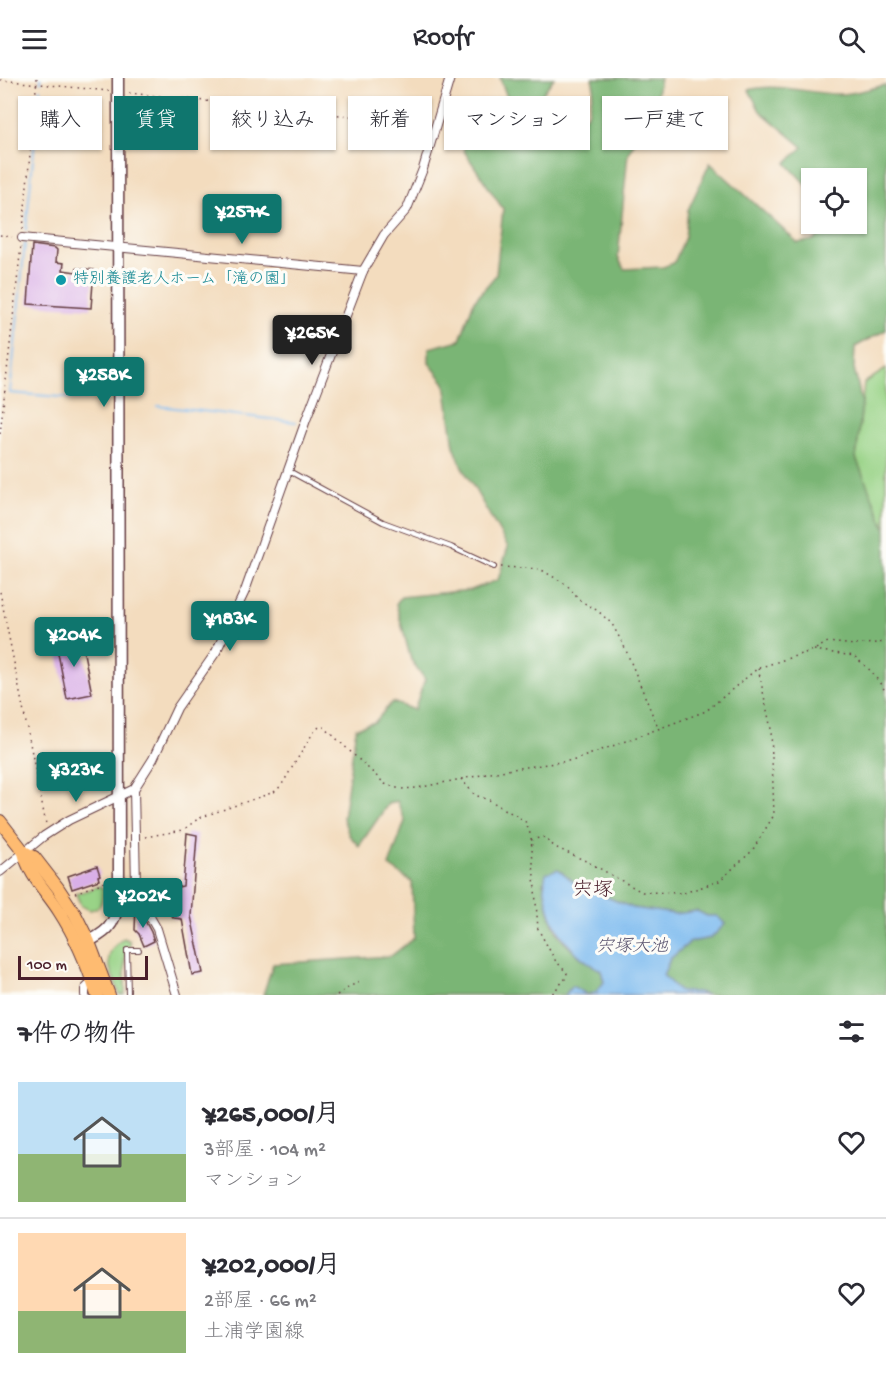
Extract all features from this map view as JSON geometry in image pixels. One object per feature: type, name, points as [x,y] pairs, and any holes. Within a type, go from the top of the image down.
[{"type":"main road","points":[[0,821],[24,852],[26,863],[60,913],[84,944],[109,995]]},
{"type":"main road","points":[[84,944],[97,995]]},
{"type":"street","points":[[84,944],[112,926],[117,913],[119,888],[118,78]]},
{"type":"street","points":[[0,872],[48,833],[69,820],[134,789],[153,759],[177,708],[216,652],[238,609],[363,271],[384,235],[406,209],[423,169],[450,78]]},
{"type":"street","points":[[22,238],[363,271]]},
{"type":"street","points":[[134,789],[136,886],[142,903],[157,929],[177,995]]},
{"type":"street","points":[[85,995],[85,989],[93,981]]},
{"type":"lane","points":[[288,470],[383,522],[451,547],[494,567]]},
{"type":"lane","points":[[128,995],[127,950],[139,950]]},
{"type":"path","points":[[0,434],[37,78]]},
{"type":"path","points":[[0,80],[437,125]]},
{"type":"path","points":[[0,235],[22,238]]},
{"type":"path","points":[[494,567],[540,569],[567,585],[579,600],[598,611],[612,624],[625,648],[658,729]]},
{"type":"path","points":[[0,592],[48,833]]},
{"type":"path","points":[[134,837],[142,838],[183,830],[199,818],[274,792],[281,786],[319,727],[324,727],[385,784],[400,789],[417,788],[460,778],[575,760],[706,711],[758,668],[814,650],[828,642],[855,645],[886,642]]},
{"type":"path","points":[[814,650],[854,656],[872,672],[886,692]]},
{"type":"path","points":[[531,840],[543,837],[555,847],[588,862],[642,892],[684,893],[718,881],[752,851],[774,815],[771,729],[758,668]]},
{"type":"path","points":[[460,778],[475,795],[489,800],[525,821],[531,840],[538,929],[555,960],[567,973],[565,979],[551,995]]},
{"type":"path","points":[[71,894],[107,880]]},
{"type":"path","points":[[337,995],[361,981]]},
{"type":"green space","points":[[500,78],[554,78],[543,93],[544,96],[507,96]]},
{"type":"green space","points":[[592,78],[660,78],[657,96],[602,96],[602,150],[630,150],[618,257],[624,269],[663,267],[674,263],[685,237],[688,210],[710,163],[798,243],[814,240],[820,234],[867,234],[867,168],[801,168],[801,179],[786,163],[803,147],[760,111],[749,90],[771,87],[839,94],[886,85],[886,330],[855,347],[854,368],[862,403],[856,458],[886,530],[886,995],[707,995],[698,992],[680,992],[663,976],[670,959],[690,942],[711,938],[725,924],[717,916],[707,916],[697,911],[675,914],[633,908],[578,885],[558,869],[543,882],[551,919],[556,931],[567,945],[587,962],[601,970],[604,983],[597,992],[588,995],[572,986],[565,995],[263,995],[273,964],[391,956],[414,938],[412,882],[389,866],[405,821],[397,801],[388,804],[359,846],[349,835],[343,818],[356,728],[375,722],[392,702],[414,710],[425,679],[411,660],[396,604],[401,597],[471,590],[498,580],[508,547],[462,467],[454,446],[445,383],[429,363],[429,348],[460,340],[474,301],[496,275],[503,209],[464,151],[590,150],[590,105],[594,87]]},
{"type":"green space","points":[[886,369],[886,527],[869,503],[855,468],[864,383]]},
{"type":"green space","points":[[100,886],[104,890],[99,906],[90,910],[81,906],[76,894]]},
{"type":"green space","points":[[124,938],[130,941],[130,946],[125,948],[125,995],[120,995],[109,958],[111,951]]},
{"type":"water","name":"宍塚大池","points":[[558,869],[578,885],[633,908],[675,914],[697,911],[707,916],[717,916],[725,924],[711,938],[690,942],[670,959],[663,975],[680,992],[698,992],[707,995],[588,995],[597,991],[604,982],[601,970],[573,950],[554,922],[547,901],[545,880],[546,873]]},
{"type":"water","points":[[572,986],[588,995],[565,995]]},
{"type":"building","name":"特別養護老人ホーム「滝の園」","points":[[32,245],[55,248],[57,250],[56,262],[64,263],[63,270],[76,272],[77,268],[94,270],[91,308],[28,304]]},
{"type":"building","points":[[81,638],[92,694],[67,699],[56,643]]},
{"type":"building","points":[[187,833],[197,835],[191,916],[203,973],[192,975],[182,919],[172,916],[174,888],[183,886]]},
{"type":"building","points":[[97,866],[99,880],[72,889],[68,876]]},
{"type":"building","points":[[136,904],[154,941],[144,946],[135,930]]},
{"type":"waterway","points":[[26,230],[40,89]]},
{"type":"waterway","points":[[25,243],[10,393],[86,399]]},
{"type":"waterway","points":[[158,406],[296,422]]},
{"type":"place","name":"特別養護老人ホーム「滝の園」","points":[[61,280]]},
{"type":"district","name":"宍塚","points":[[593,891]]}]
